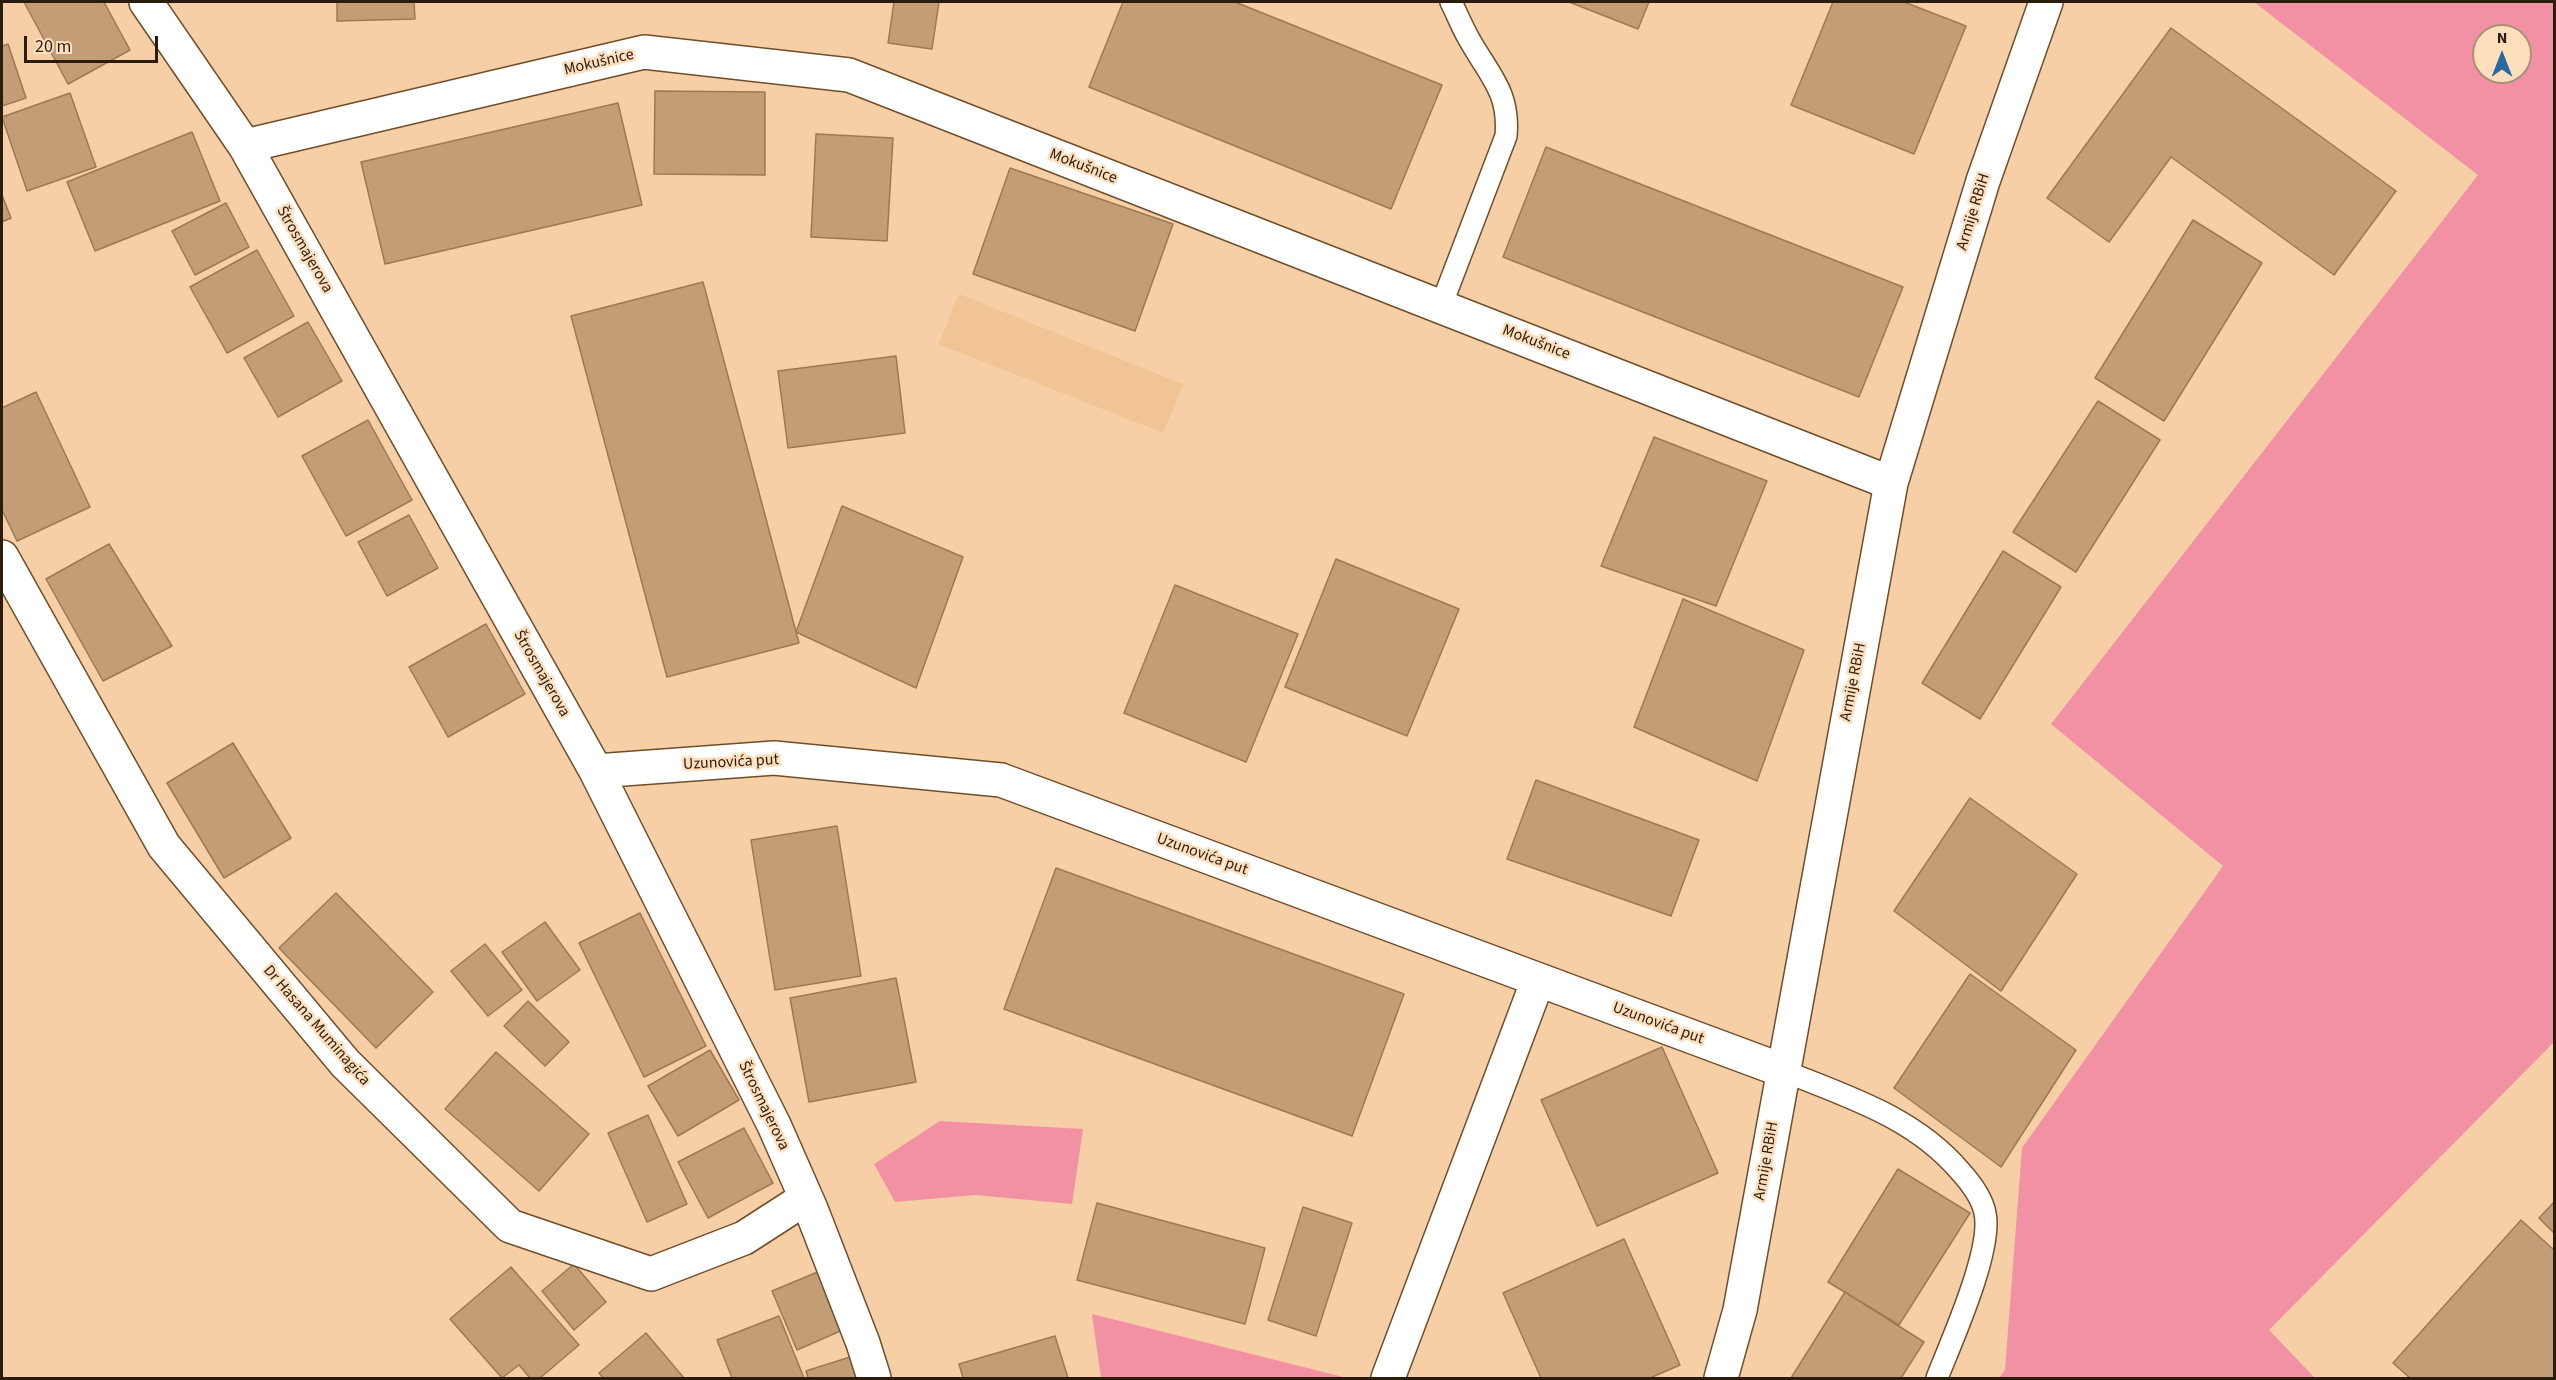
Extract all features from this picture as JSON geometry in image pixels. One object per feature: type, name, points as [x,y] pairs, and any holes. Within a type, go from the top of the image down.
[{"type":"street","name":"Štrosmajerova","points":[[146,2],[245,146],[596,771],[774,1125],[806,1198],[863,1343],[874,1378]]},
{"type":"street","name":"Armije RBiH","points":[[1721,1378],[1740,1310],[1891,483],[1983,181],[2046,2]]},
{"type":"street","name":"Mokušnice","points":[[245,146],[644,52],[849,75],[1891,483]]},
{"type":"street","name":"Dr Hasana Muminagića","points":[[2,557],[164,846],[345,1063],[510,1226],[651,1274],[744,1238],[806,1198]]},
{"type":"street","name":"Uzunovića put","points":[[596,771],[774,759],[1001,780],[1784,1071]]},
{"type":"street","points":[[1388,1378],[1538,980]]},
{"type":"lane","points":[[1441,306],[1506,136],[1508,115],[1500,88],[1469,40],[1451,2]]},
{"type":"lane","points":[[1784,1071],[1887,1112],[1941,1149],[1971,1184],[1986,1214],[1983,1250],[1974,1283],[1937,1378]]},
{"type":"shaded area","points":[[2254,2],[2554,2],[2554,1042],[2269,1330],[2315,1378],[1999,1378],[2005,1370],[2022,1148],[2223,866],[2051,724],[2478,175]]},
{"type":"shaded area","points":[[959,294],[1183,384],[1163,433],[939,344]]},
{"type":"shaded area","points":[[940,1121],[1083,1129],[1072,1204],[975,1195],[895,1202],[874,1164]]},
{"type":"shaded area","points":[[1092,1314],[1347,1378],[1101,1378]]},
{"type":"building","points":[[24,2],[104,2],[130,50],[68,84]]},
{"type":"building","points":[[337,2],[414,2],[415,19],[337,21]]},
{"type":"building","points":[[894,2],[939,2],[932,49],[888,43]]},
{"type":"building","points":[[1123,2],[1235,2],[1442,85],[1391,209],[1089,87]]},
{"type":"building","points":[[1569,2],[1649,2],[1638,29]]},
{"type":"building","points":[[1833,2],[1904,2],[1966,26],[1914,154],[1791,105]]},
{"type":"building","points":[[2171,28],[2396,191],[2334,275],[2171,157],[2109,242],[2047,198]]},
{"type":"building","points":[[8,44],[26,98],[2,106],[2,46]]},
{"type":"building","points":[[655,91],[765,92],[765,175],[654,174]]},
{"type":"building","points":[[70,93],[96,167],[27,191],[2,117]]},
{"type":"building","points":[[618,103],[642,205],[385,264],[361,162]]},
{"type":"building","points":[[192,132],[220,201],[95,251],[67,182]]},
{"type":"building","points":[[816,134],[893,138],[887,241],[811,237]]},
{"type":"building","points":[[1546,147],[1903,287],[1859,397],[1503,257]]},
{"type":"building","points":[[1010,168],[1173,224],[1135,331],[973,274]]},
{"type":"building","points":[[2,195],[11,218],[2,222]]},
{"type":"building","points":[[226,203],[249,247],[195,275],[172,231]]},
{"type":"building","points":[[2193,220],[2262,263],[2164,421],[2095,378]]},
{"type":"building","points":[[257,250],[294,316],[227,353],[190,287]]},
{"type":"building","points":[[703,282],[799,643],[667,677],[571,316]]},
{"type":"building","points":[[308,322],[342,381],[278,417],[244,358]]},
{"type":"building","points":[[896,356],[905,433],[788,448],[778,371]]},
{"type":"building","points":[[36,392],[90,507],[17,541],[2,510],[2,408]]},
{"type":"building","points":[[2098,401],[2160,440],[2076,572],[2013,532]]},
{"type":"building","points":[[368,420],[412,500],[346,536],[302,456]]},
{"type":"building","points":[[1654,437],[1767,481],[1716,606],[1601,566]]},
{"type":"building","points":[[842,506],[963,557],[916,688],[796,632]]},
{"type":"building","points":[[409,515],[438,568],[387,596],[358,542]]},
{"type":"building","points":[[109,544],[172,646],[103,681],[46,579]]},
{"type":"building","points":[[2003,551],[2061,587],[1980,719],[1922,683]]},
{"type":"building","points":[[1336,559],[1459,609],[1407,736],[1285,687]]},
{"type":"building","points":[[1175,585],[1298,634],[1246,762],[1124,713]]},
{"type":"building","points":[[1683,599],[1804,650],[1757,781],[1634,727]]},
{"type":"building","points":[[486,624],[525,694],[448,737],[409,667]]},
{"type":"building","points":[[233,743],[291,838],[224,878],[167,783]]},
{"type":"building","points":[[1536,780],[1699,840],[1671,916],[1507,859]]},
{"type":"building","points":[[1970,798],[2077,874],[2001,991],[1894,911]]},
{"type":"building","points":[[837,826],[861,976],[775,990],[751,840]]},
{"type":"building","points":[[1056,868],[1404,994],[1352,1136],[1004,1009]]},
{"type":"building","points":[[336,893],[433,992],[376,1048],[279,948]]},
{"type":"building","points":[[640,913],[706,1046],[644,1077],[579,943]]},
{"type":"building","points":[[545,922],[580,970],[537,1001],[502,952]]},
{"type":"building","points":[[485,944],[522,990],[488,1016],[451,971]]},
{"type":"building","points":[[1970,974],[2076,1050],[2001,1167],[1894,1088]]},
{"type":"building","points":[[896,978],[916,1082],[809,1102],[790,998]]},
{"type":"building","points":[[528,1001],[569,1042],[545,1066],[504,1026]]},
{"type":"building","points":[[1662,1047],[1718,1173],[1597,1226],[1541,1100]]},
{"type":"building","points":[[710,1050],[739,1100],[678,1136],[648,1086]]},
{"type":"building","points":[[496,1052],[589,1134],[539,1191],[445,1109]]},
{"type":"building","points":[[648,1115],[687,1204],[647,1222],[608,1133]]},
{"type":"building","points":[[744,1128],[773,1183],[708,1218],[678,1162]]},
{"type":"building","points":[[1898,1169],[1970,1213],[1899,1325],[1828,1282]]},
{"type":"building","points":[[2554,1202],[2554,1233],[2539,1218]]},
{"type":"building","points":[[1097,1203],[1265,1248],[1245,1324],[1077,1280]]},
{"type":"building","points":[[1303,1207],[1352,1223],[1316,1336],[1268,1320]]},
{"type":"building","points":[[2521,1220],[2554,1250],[2554,1378],[2410,1378],[2393,1363]]},
{"type":"building","points":[[1624,1239],[1680,1365],[1650,1378],[1541,1378],[1503,1293]]},
{"type":"building","points":[[574,1264],[606,1302],[574,1330],[542,1291]]},
{"type":"building","points":[[511,1267],[579,1345],[540,1378],[530,1378],[519,1365],[502,1378],[450,1319]]},
{"type":"building","points":[[820,1271],[845,1329],[797,1350],[772,1291]]},
{"type":"building","points":[[1845,1292],[1924,1342],[1901,1378],[1791,1378]]},
{"type":"building","points":[[779,1316],[804,1378],[732,1378],[717,1340]]},
{"type":"building","points":[[646,1333],[684,1378],[603,1378],[599,1373]]},
{"type":"building","points":[[1055,1336],[1068,1378],[963,1378],[959,1364]]},
{"type":"building","points":[[853,1356],[861,1378],[808,1378],[806,1371]]}]
